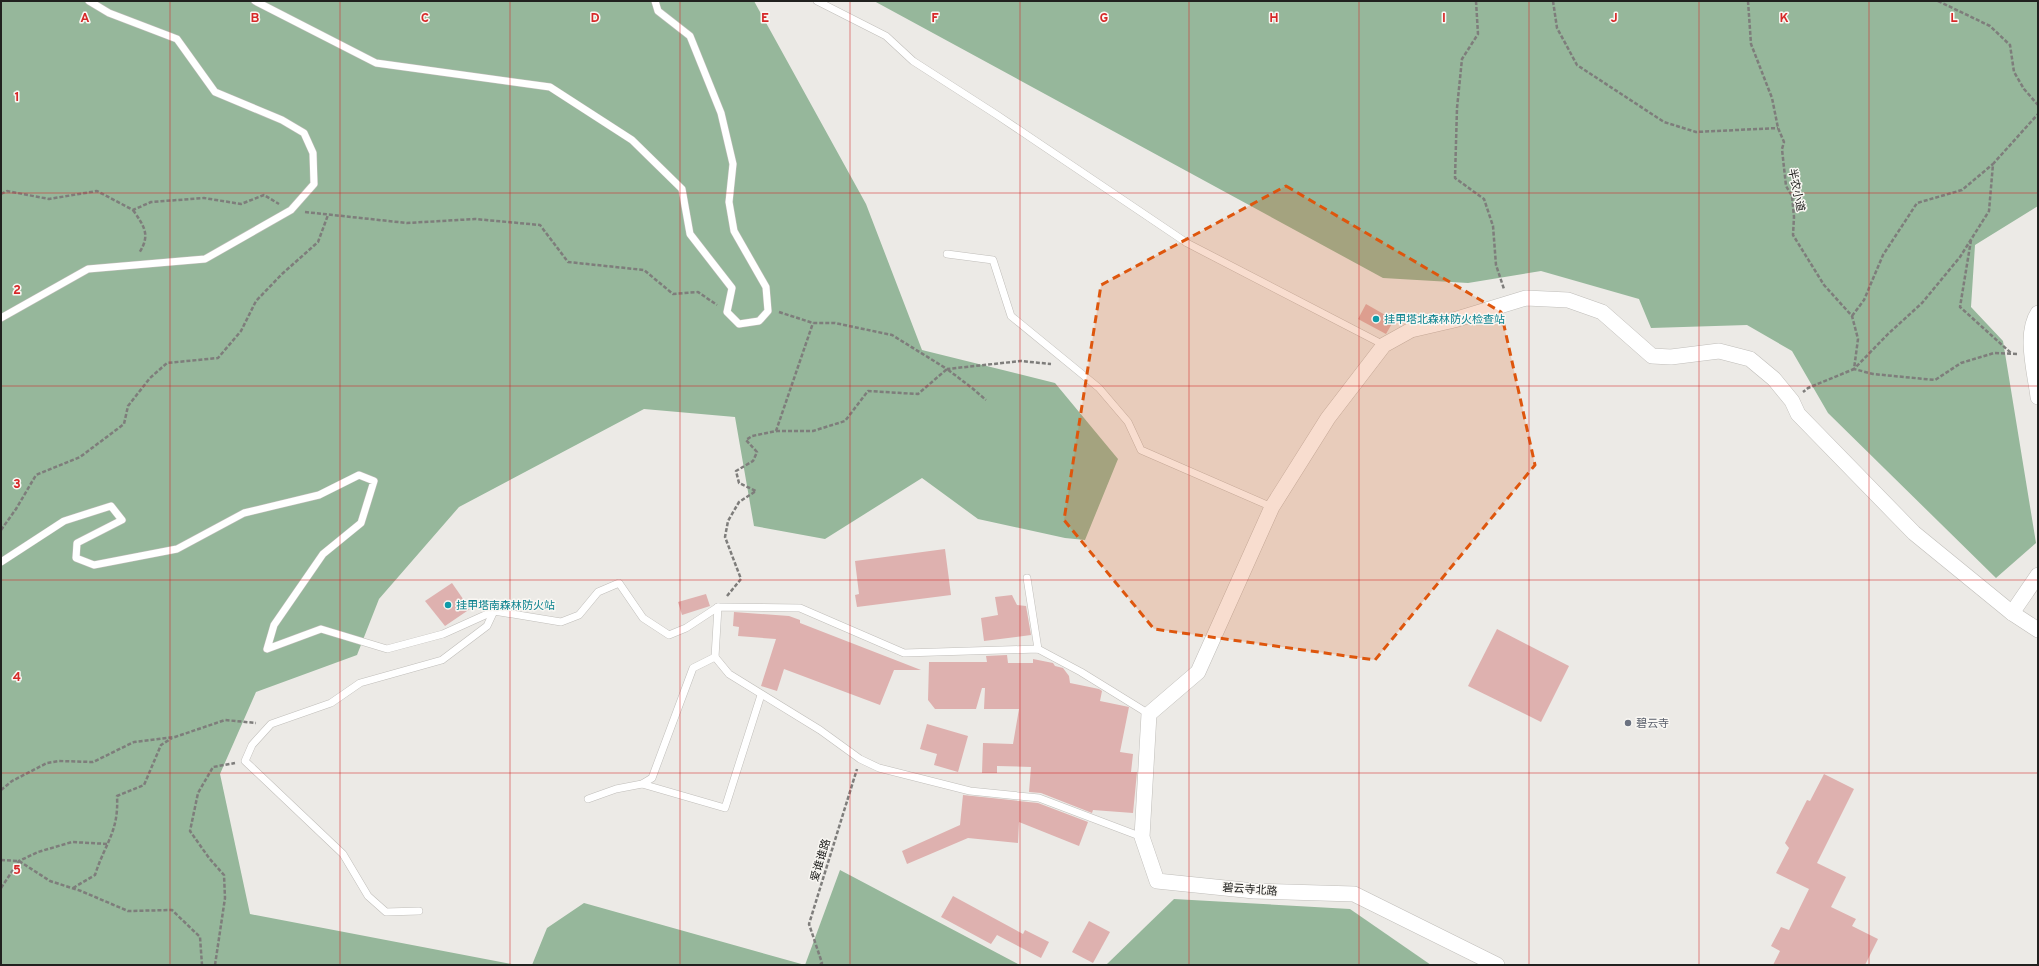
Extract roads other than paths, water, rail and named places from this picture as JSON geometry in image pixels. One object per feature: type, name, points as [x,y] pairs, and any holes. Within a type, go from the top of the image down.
[{"type":"street","points":[[1150,714],[1198,672],[1272,507],[1328,418],[1384,345],[1411,330],[1454,320],[1526,298],[1568,300],[1602,312],[1652,356],[1670,357],[1719,351],[1750,359],[1774,378],[1792,402],[1798,414],[1914,533],[2012,613],[2038,630]]},
{"type":"street","points":[[2038,313],[2032,322],[2030,334],[2038,397]]},
{"type":"street","points":[[2012,613],[2038,575]]},
{"type":"street","name":"碧云寺北路","points":[[1150,714],[1142,837],[1157,881],[1254,891],[1354,894],[1497,965]]},
{"type":"lane","points":[[1,318],[88,268],[205,259],[291,210],[314,184],[312,153],[304,132],[282,120],[215,92],[177,39],[109,13],[89,1]]},
{"type":"lane","points":[[255,1],[376,63],[550,87],[626,136],[682,189],[690,234],[732,288],[727,312],[739,324],[759,321],[768,311],[766,287],[734,231],[730,202],[733,164],[721,114],[690,36],[658,11],[655,1]]},
{"type":"lane","points":[[817,1],[886,36],[913,61],[997,115],[1188,243],[1384,345]]},
{"type":"lane","points":[[947,254],[993,260],[1011,316],[1069,366],[1099,388],[1128,422],[1141,450],[1272,507]]},
{"type":"lane","points":[[1,562],[64,521],[110,506],[122,520],[77,543],[76,558],[94,565],[177,549],[244,513],[319,495],[360,475],[374,481],[361,523],[322,554],[274,625],[267,648],[321,629],[387,649],[443,634],[494,611],[561,622],[579,615],[598,592],[619,584],[643,618],[669,635],[686,628],[718,608],[800,608],[904,653],[1038,649],[1081,672],[1150,714]]},
{"type":"lane","points":[[1027,578],[1038,649]]},
{"type":"lane","points":[[718,608],[714,657],[729,674],[820,730],[860,759],[879,768],[970,791],[1039,798],[1142,837]]},
{"type":"lane","points":[[419,911],[386,912],[368,896],[343,854],[245,761],[252,745],[271,724],[331,703],[360,683],[442,660],[487,626],[494,611]]},
{"type":"lane","points":[[588,799],[616,789],[642,784],[652,778],[693,668],[714,657]]},
{"type":"lane","points":[[642,784],[725,808],[761,695]]},
{"type":"place","name":"挂甲塔北森林防火检查站","points":[[1376,319]]},
{"type":"place","name":"挂甲塔南森林防火站","points":[[448,605]]},
{"type":"place","name":"碧云寺","points":[[1628,723]]}]
